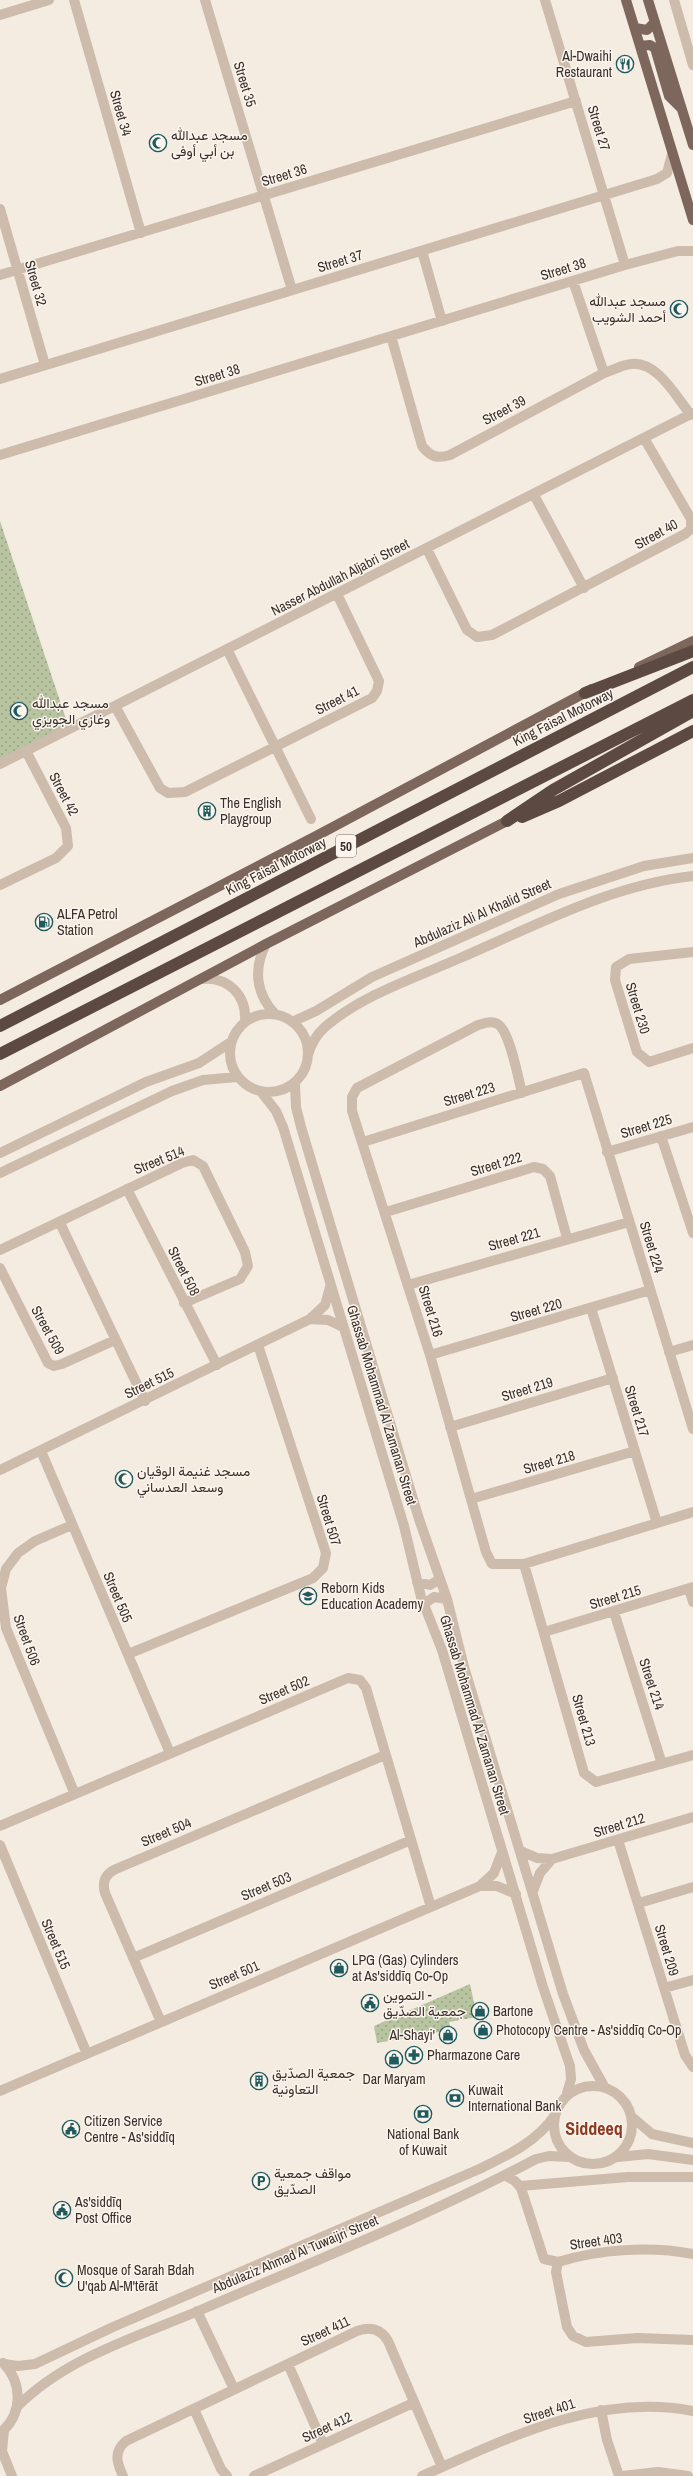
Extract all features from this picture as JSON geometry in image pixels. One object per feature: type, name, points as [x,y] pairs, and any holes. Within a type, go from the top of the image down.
[{"type":"highway","points":[[585,693],[693,651]]},
{"type":"highway","name":"King Faisal Motorway","points":[[0,1026],[693,667]]},
{"type":"highway","name":"50","points":[[0,1054],[693,700]]},
{"type":"highway","points":[[507,821],[553,790],[693,711]]},
{"type":"highway","points":[[507,821],[559,801],[693,731]]},
{"type":"main road","points":[[626,0],[693,220]]},
{"type":"main road","points":[[648,0],[693,145]]},
{"type":"main road","points":[[635,28],[647,30],[655,22]]},
{"type":"main road","points":[[640,46],[647,44],[655,48],[669,96],[681,108]]},
{"type":"main road","name":"King Faisal Motorway","points":[[0,1000],[318,835],[585,693],[693,641]]},
{"type":"main road","points":[[0,1086],[266,944],[507,821]]},
{"type":"street","points":[[0,15],[49,0]]},
{"type":"street","name":"Street 34","points":[[74,0],[141,233]]},
{"type":"street","name":"Street 35","points":[[205,0],[292,290]]},
{"type":"street","name":"Street 27","points":[[545,0],[625,265]]},
{"type":"street","points":[[674,0],[693,65]]},
{"type":"street","name":"Street 36","points":[[0,275],[576,101]]},
{"type":"street","name":"Street 37","points":[[0,379],[664,177],[670,167],[672,154]]},
{"type":"street","name":"Street 32","points":[[0,209],[45,365]]},
{"type":"street","points":[[422,251],[442,321]]},
{"type":"street","name":"Street 38","points":[[0,455],[625,265],[678,251],[693,251]]},
{"type":"street","points":[[573,281],[604,373]]},
{"type":"street","name":"Street 39","points":[[390,336],[422,446],[428,454],[437,458],[450,455],[604,373],[633,364],[650,368],[692,414]]},
{"type":"street","name":"Nasser Abdullah Aljabri Street","points":[[0,764],[692,414]]},
{"type":"street","name":"Street 40","points":[[427,549],[467,630],[477,637],[492,635],[584,588],[685,534],[691,529],[691,518],[644,438]]},
{"type":"street","points":[[534,495],[584,588]]},
{"type":"street","name":"Street 41","points":[[115,706],[160,788],[168,793],[177,794],[186,792],[372,698],[377,691],[379,681],[337,594]]},
{"type":"street","points":[[227,649],[311,819]]},
{"type":"street","name":"Street 42","points":[[0,885],[56,858],[68,846],[66,828],[26,751]]},
{"type":"street","name":"Abdulaziz Ali Al Khalid Street","points":[[292,1022],[316,1011],[372,977],[559,894],[644,866],[693,858]]},
{"type":"street","points":[[275,1014],[259,1015],[244,1022],[238,1028],[231,1042],[230,1060],[237,1077],[245,1085],[262,1093],[279,1092],[295,1084],[306,1067],[308,1055],[316,1038],[325,1027],[355,1007],[389,989],[589,902],[656,882],[693,876]]},
{"type":"street","points":[[266,944],[258,966],[258,981],[265,1002],[275,1014],[292,1022],[303,1033],[308,1055]]},
{"type":"street","name":"Street 230","points":[[693,952],[629,959],[616,967],[615,980],[637,1052],[643,1058],[650,1062],[693,1048]]},
{"type":"street","points":[[201,979],[214,979],[232,987],[243,1003],[244,1022]]},
{"type":"street","name":"Street 216","points":[[522,1092],[505,1034],[498,1024],[490,1022],[478,1025],[357,1088],[352,1097],[352,1111],[386,1212],[430,1355],[486,1552],[492,1564],[524,1564],[693,1512]]},
{"type":"street","points":[[0,1153],[146,1082],[200,1063],[231,1042]]},
{"type":"street","name":"Street 223","points":[[363,1142],[584,1073]]},
{"type":"street","name":"Street 224","points":[[584,1073],[693,1429]]},
{"type":"street","points":[[0,1173],[172,1091],[203,1080],[237,1077]]},
{"type":"street","name":"Ghassab Mohammad Al Zamanan Street","points":[[295,1084],[299,1122],[419,1519],[447,1599],[464,1667],[573,2024],[590,2063],[605,2088]]},
{"type":"street","name":"Ghassab Mohammad Al Zamanan Street","points":[[262,1093],[276,1111],[283,1127],[406,1533],[417,1582],[442,1650],[543,1987],[570,2066],[571,2080],[566,2097]]},
{"type":"street","name":"Street 225","points":[[608,1152],[693,1127]]},
{"type":"street","points":[[661,1136],[689,1207],[693,1233]]},
{"type":"street","name":"Street 514","points":[[0,1250],[60,1223],[182,1163],[193,1160],[203,1166],[245,1252],[248,1266],[240,1279],[184,1303]]},
{"type":"street","name":"Street 222","points":[[386,1212],[534,1167],[543,1169],[550,1176],[567,1238]]},
{"type":"street","name":"Street 508","points":[[127,1189],[217,1365]]},
{"type":"street","name":"Street 221","points":[[408,1285],[567,1238],[629,1222]]},
{"type":"street","points":[[60,1223],[145,1401]]},
{"type":"street","name":"Street 509","points":[[0,1268],[48,1363],[54,1366],[62,1364],[115,1340]]},
{"type":"street","name":"Street 515","points":[[0,1470],[41,1452],[310,1319],[325,1305],[330,1285]]},
{"type":"street","name":"Street 220","points":[[430,1355],[650,1290]]},
{"type":"street","name":"Street 217","points":[[591,1308],[657,1523]]},
{"type":"street","points":[[310,1319],[328,1320],[344,1328]]},
{"type":"street","name":"Street 507","points":[[128,1654],[313,1578],[324,1568],[326,1553],[258,1345]]},
{"type":"street","points":[[669,1352],[693,1345]]},
{"type":"street","name":"Street 219","points":[[450,1427],[613,1378]]},
{"type":"street","name":"Street 218","points":[[471,1499],[635,1451]]},
{"type":"street","name":"Street 505","points":[[41,1452],[170,1753]]},
{"type":"street","name":"Street 506","points":[[72,1524],[35,1541],[18,1553],[6,1569],[1,1588],[6,1628],[74,1792]]},
{"type":"street","name":"Street 213","points":[[524,1564],[584,1773],[596,1782],[693,1755]]},
{"type":"street","points":[[417,1582],[430,1585],[440,1579]]},
{"type":"street","points":[[691,1588],[693,1602]]},
{"type":"street","name":"Street 215","points":[[544,1632],[691,1588]]},
{"type":"street","points":[[424,1604],[434,1598],[447,1599]]},
{"type":"street","name":"Street 214","points":[[614,1612],[662,1764]]},
{"type":"street","name":"Street 502","points":[[0,1826],[74,1792],[348,1678],[360,1680],[366,1688],[431,1907]]},
{"type":"street","name":"Street 504","points":[[161,2022],[103,1889],[105,1879],[111,1871],[385,1754]]},
{"type":"street","name":"Street 212","points":[[521,1851],[537,1858],[552,1859],[693,1817]]},
{"type":"street","name":"Street 503","points":[[133,1958],[411,1840]]},
{"type":"street","name":"Street 209","points":[[618,1840],[639,1903],[684,2055],[693,2067]]},
{"type":"street","name":"Street 515","points":[[0,1844],[87,2054]]},
{"type":"street","name":"Street 501","points":[[0,2091],[480,1886],[494,1873],[503,1851]]},
{"type":"street","points":[[533,1893],[540,1873],[552,1859]]},
{"type":"street","name":"Street 501","points":[[480,1886],[497,1886],[516,1894]]},
{"type":"street","points":[[639,1903],[693,1887]]},
{"type":"street","points":[[664,1988],[693,1980]]},
{"type":"street","points":[[693,2143],[652,2134],[632,2117],[620,2097],[605,2088],[584,2087],[566,2097],[555,2115],[556,2139],[570,2157],[585,2164],[594,2165],[610,2161],[618,2157],[648,2154],[693,2160]]},
{"type":"street","name":"Abdulaziz Ahmad Al Tuwaijri Street","points":[[2,2362],[18,2366],[35,2364],[113,2327],[477,2170],[529,2143],[546,2128],[555,2115]]},
{"type":"street","points":[[618,2157],[630,2139],[632,2117]]},
{"type":"street","name":"Abdulaziz Ahmad Al Tuwaijri Street","points":[[17,2407],[52,2378],[92,2356],[506,2176],[542,2157],[556,2155],[570,2157]]},
{"type":"street","points":[[506,2176],[520,2186],[544,2259],[558,2262]]},
{"type":"street","points":[[520,2186],[628,2177],[693,2177]]},
{"type":"street","name":"Street 403","points":[[693,2254],[622,2250],[572,2258],[558,2262],[556,2272],[566,2327],[573,2336],[586,2342],[637,2338],[693,2340]]},
{"type":"street","points":[[198,2311],[234,2389]]},
{"type":"street","name":"Street 411","points":[[123,2476],[117,2457],[122,2444],[234,2389],[363,2329],[376,2329],[388,2341],[413,2403],[442,2467]]},
{"type":"street","points":[[2,2362],[10,2371],[17,2388],[17,2407],[2,2432],[3,2463],[12,2476]]},
{"type":"street","points":[[288,2364],[323,2444]]},
{"type":"street","name":"Street 412","points":[[254,2476],[413,2403]]},
{"type":"street","name":"Street 401","points":[[422,2476],[561,2420],[601,2410],[640,2406],[693,2411]]},
{"type":"street","points":[[194,2409],[221,2469],[227,2476]]},
{"type":"street","points":[[601,2410],[607,2440],[621,2476],[658,2472],[688,2476]]},
{"type":"green space","points":[[0,521],[68,725],[0,764]]},
{"type":"green space","points":[[470,1984],[477,2017],[449,2022],[451,2030],[377,2043],[374,2026]]},
{"type":"place","name":"Al-Dwaihi Restaurant","points":[[625,64]]},
{"type":"place","name":"مسجد عبدالله بن أبي أوفى","points":[[158,143]]},
{"type":"place","name":"مسجد عبدالله أحمد الشويب","points":[[679,309]]},
{"type":"place","name":"مسجد عبدالله وغازي الجويزي","points":[[19,711]]},
{"type":"place","name":"The English Playgroup","points":[[207,811]]},
{"type":"place","name":"ALFA Petrol Station","points":[[44,922]]},
{"type":"place","name":"مسجد غنيمة الوقيان وسعد العدساني","points":[[124,1479]]},
{"type":"place","name":"Reborn Kids Education Academy","points":[[308,1596]]},
{"type":"place","name":"LPG (Gas) Cylinders at As'siddīq Co-Op","points":[[339,1968]]},
{"type":"place","name":"التموين - جمعية الصدّيق","points":[[370,2003]]},
{"type":"place","name":"Bartone","points":[[480,2011]]},
{"type":"place","name":"Photocopy Centre - As'siddīq Co-Op","points":[[483,2030]]},
{"type":"place","name":"Al-Shayi'","points":[[448,2035]]},
{"type":"place","name":"Pharmazone Care","points":[[414,2055]]},
{"type":"place","name":"Dar Maryam","points":[[394,2059]]},
{"type":"place","name":"جمعية الصدّيق التعاونية","points":[[259,2081]]},
{"type":"place","name":"Kuwait International Bank","points":[[455,2098]]},
{"type":"place","name":"National Bank of Kuwait","points":[[423,2114]]},
{"type":"place","name":"Citizen Service Centre - As'siddīq","points":[[71,2129]]},
{"type":"place","name":"مواقف جمعية الصدّيق","points":[[261,2181]]},
{"type":"place","name":"As'siddīq Post Office","points":[[62,2210]]},
{"type":"place","name":"Mosque of Sarah Bdah U'qab Al-M'tērāt","points":[[64,2278]]},
{"type":"district","name":"Siddeeq","points":[[594,2128]]}]
